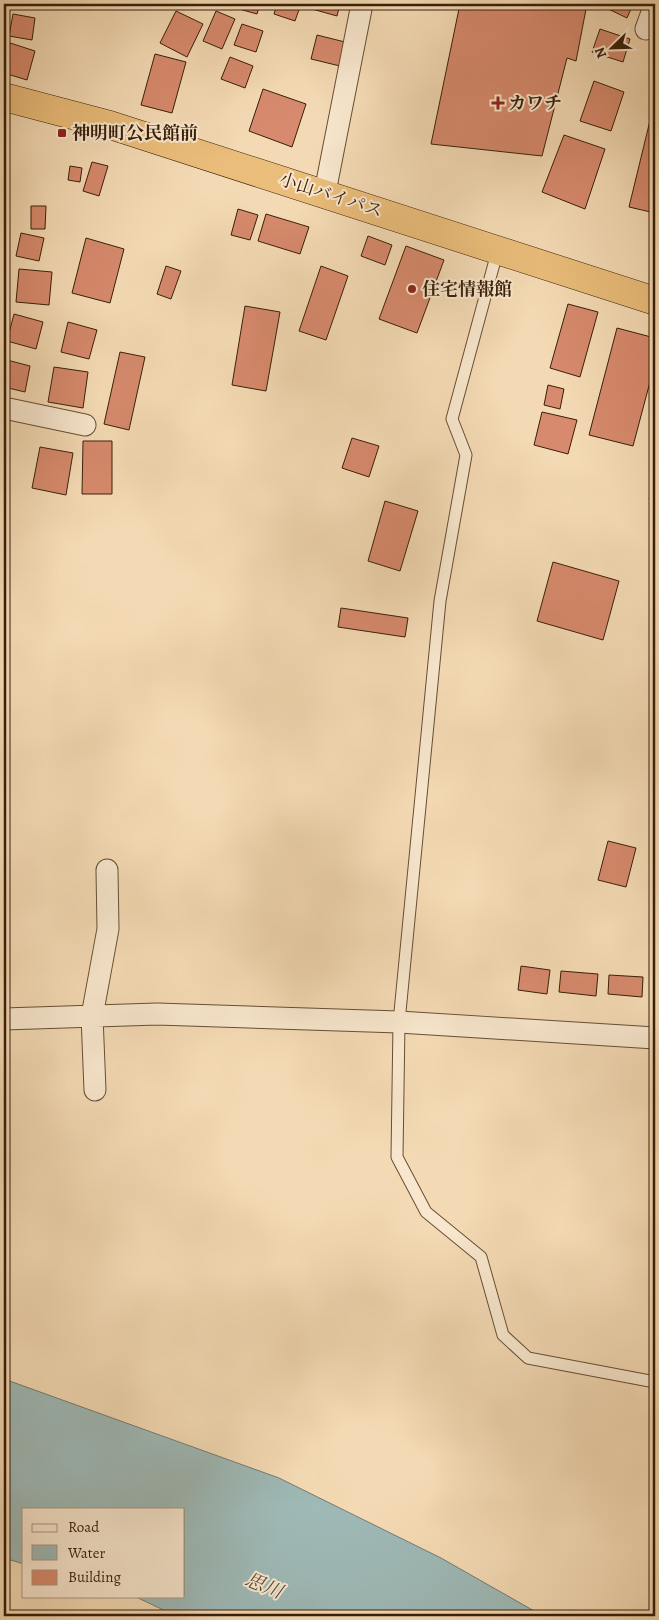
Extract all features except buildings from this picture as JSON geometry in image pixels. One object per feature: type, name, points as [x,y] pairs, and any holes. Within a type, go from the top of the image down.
[{"type":"highway","name":"小山バイパス","points":[[4,97],[110,125],[324,192],[655,301]]},
{"type":"street","points":[[324,192],[362,4]]},
{"type":"street","points":[[646,29],[655,4]]},
{"type":"street","points":[[4,408],[84,425]]},
{"type":"street","points":[[95,1090],[92,1016],[108,929],[107,870]]},
{"type":"street","points":[[4,1020],[157,1014],[400,1022],[655,1038]]},
{"type":"lane","points":[[498,249],[452,419],[466,455],[440,601],[400,1022],[397,1156],[426,1212],[481,1258],[503,1335],[528,1358],[655,1382]]},
{"type":"water","name":"思川","points":[[4,1379],[279,1478],[441,1558],[543,1616],[176,1616],[138,1598],[185,1598],[185,1508],[22,1508],[22,1563],[4,1558]]},
{"type":"place","name":"カワチ","points":[[498,103]]},
{"type":"place","name":"神明町公民館前","points":[[62,133]]},
{"type":"place","name":"住宅情報館","points":[[412,289]]}]
